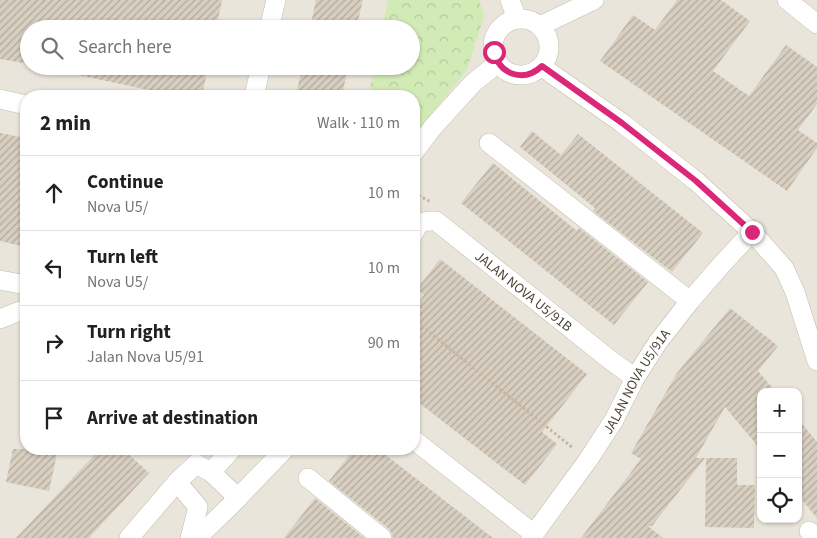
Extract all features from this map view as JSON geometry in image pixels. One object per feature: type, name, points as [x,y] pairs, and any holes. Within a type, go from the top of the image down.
[{"type":"street","points":[[271,20],[276,0]]},
{"type":"street","points":[[510,0],[517,19]]},
{"type":"street","points":[[540,26],[594,0]]},
{"type":"street","points":[[787,0],[817,24]]},
{"type":"street","points":[[517,19],[529,20],[540,26],[546,33],[549,42],[550,50],[547,59],[532,74],[519,75],[507,72],[495,58],[493,45],[497,33],[505,24],[517,19]]},
{"type":"street","points":[[420,144],[473,83],[498,63]]},
{"type":"street","points":[[542,66],[622,123],[696,181],[752,232],[784,268],[795,292],[817,361]]},
{"type":"street","points":[[255,90],[259,75]]},
{"type":"street","points":[[0,99],[20,104]]},
{"type":"street","points":[[489,143],[690,301]]},
{"type":"street","name":"JALAN NOVA U5/91B","points":[[420,223],[423,221],[436,221],[635,378]]},
{"type":"street","name":"JALAN NOVA U5/91A","points":[[533,536],[588,460],[614,420],[635,378],[658,342],[690,301],[752,232]]},
{"type":"street","points":[[0,280],[20,284]]},
{"type":"street","points":[[0,319],[20,311]]},
{"type":"street","points":[[420,445],[533,536]]},
{"type":"street","points":[[211,472],[227,455]]},
{"type":"street","points":[[197,538],[279,455]]},
{"type":"street","points":[[129,538],[177,482],[196,464],[211,472],[238,498]]},
{"type":"street","points":[[308,478],[382,538]]},
{"type":"street","points":[[177,482],[198,507],[190,538]]},
{"type":"path","points":[[420,325],[588,460]]},
{"type":"shaded area","points":[[0,0],[817,0],[817,538],[0,538]]},
{"type":"green space","points":[[388,0],[479,0],[484,16],[467,70],[420,129],[420,90],[369,90],[373,75],[420,75],[420,20],[384,20]]},
{"type":"building","points":[[0,0],[222,0],[218,20],[20,20],[20,62],[0,59]]},
{"type":"building","points":[[316,0],[363,0],[358,20],[312,20]]},
{"type":"building","points":[[677,0],[721,0],[750,21],[713,71],[749,96],[786,45],[817,67],[817,104],[798,130],[817,143],[817,148],[787,191],[600,61],[633,15],[655,30]]},
{"type":"building","points":[[78,75],[206,75],[203,90],[149,90]]},
{"type":"building","points":[[300,75],[346,75],[343,90],[297,90]]},
{"type":"building","points":[[532,131],[561,155],[578,134],[703,233],[672,272],[593,211],[595,208],[520,147]]},
{"type":"building","points":[[0,133],[20,137],[20,246],[0,241]]},
{"type":"building","points":[[493,163],[577,231],[579,228],[648,282],[614,325],[461,203]]},
{"type":"building","points":[[440,259],[587,374],[542,432],[557,444],[525,485],[420,404],[420,301],[424,295],[420,292],[420,285]]},
{"type":"building","points":[[730,308],[778,346],[758,371],[773,388],[757,388],[757,445],[725,407],[696,458],[705,458],[652,526],[648,526],[663,538],[581,538],[641,459],[631,453],[677,373]]},
{"type":"building","points":[[802,424],[817,442],[817,518],[802,500]]},
{"type":"building","points":[[13,449],[20,449],[20,455],[57,455],[49,491],[6,482]]},
{"type":"building","points":[[94,455],[130,455],[149,473],[89,538],[16,538]]},
{"type":"building","points":[[349,455],[386,455],[493,538],[393,538],[389,529],[329,481]]},
{"type":"building","points":[[706,458],[737,458],[737,485],[755,485],[754,528],[705,527]]},
{"type":"building","points":[[315,498],[364,538],[284,538]]},
{"type":"route","points":[[494,52],[495,58],[502,68],[513,74],[532,74],[542,66],[622,123],[696,181],[752,232]]}]
